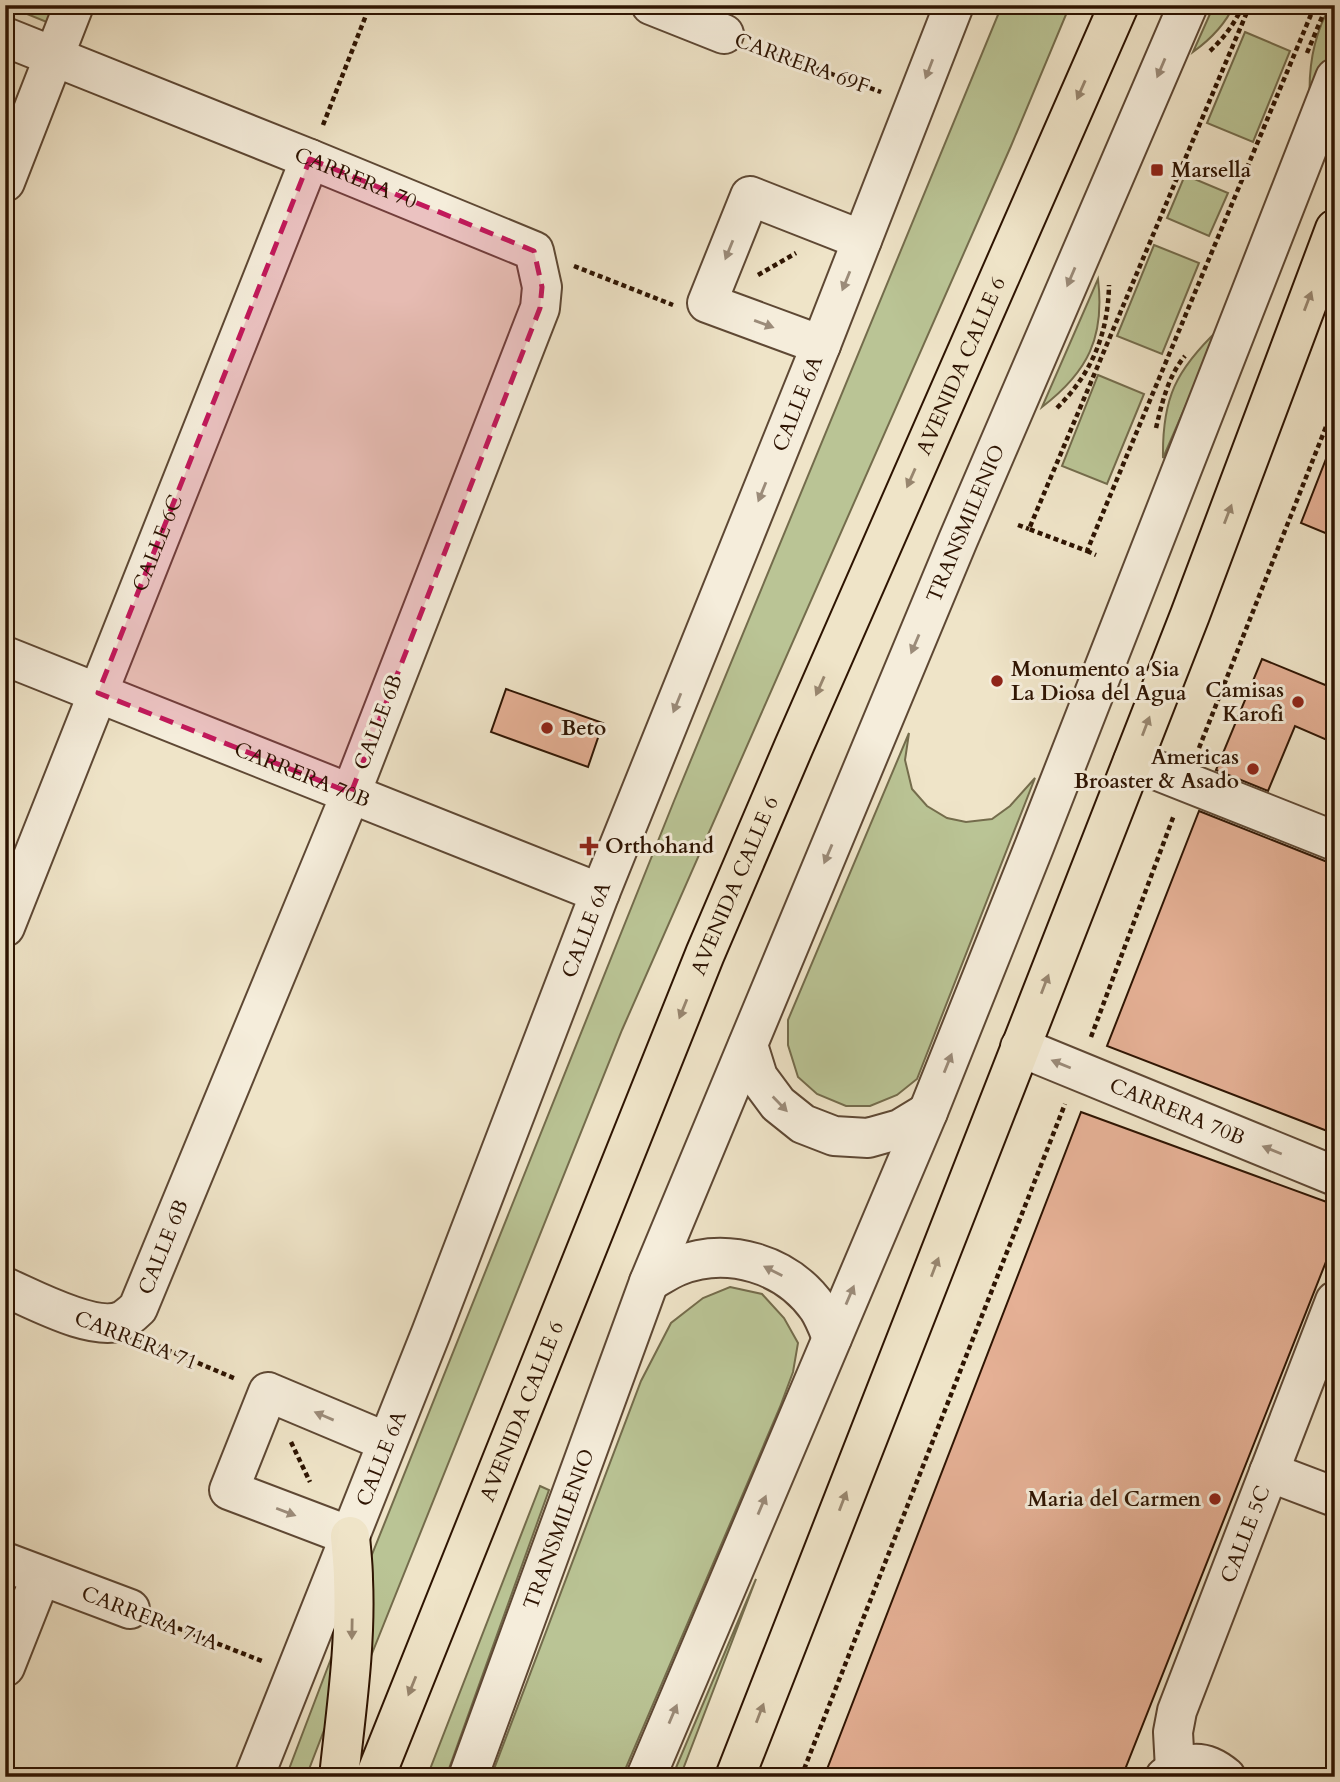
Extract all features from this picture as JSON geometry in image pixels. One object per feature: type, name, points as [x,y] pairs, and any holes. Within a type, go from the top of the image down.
[{"type":"highway","name":"AVENIDA CALLE 6","points":[[375,1777],[705,954],[1119,5]]},
{"type":"highway","points":[[735,1777],[1190,615],[1333,240]]},
{"type":"highway","points":[[339,1777],[349,1694],[354,1579],[341,1533]]},
{"type":"street","points":[[5,182],[75,5]]},
{"type":"street","name":"CALLE 6A","points":[[254,1777],[295,1674],[341,1533],[387,1442],[600,893],[821,345],[850,235],[915,105],[954,5]]},
{"type":"street","name":"TRANSMILENIO","points":[[468,1777],[649,1282],[958,540],[1188,5]]},
{"type":"street","name":"CARRERA 69F","points":[[656,6],[724,34]]},
{"type":"street","name":"CARRERA 70","points":[[5,37],[534,251]]},
{"type":"street","points":[[646,1777],[928,1112],[1335,78]]},
{"type":"street","name":"CALLE 6C","points":[[5,927],[310,159]]},
{"type":"street","points":[[821,345],[707,303],[750,196],[850,235]]},
{"type":"street","name":"CALLE 6B","points":[[105,1324],[124,1320],[138,1308],[351,793],[540,308],[542,287],[534,251]]},
{"type":"street","name":"CARRERA 70B","points":[[5,656],[600,893]]},
{"type":"street","points":[[1133,761],[1335,841]]},
{"type":"street","points":[[748,1045],[758,1077],[778,1104],[803,1124],[834,1136],[868,1138],[900,1129],[928,1112]]},
{"type":"street","name":"CARRERA 70B","points":[[1020,1047],[1335,1176]]},
{"type":"street","points":[[649,1282],[677,1266],[708,1258],[740,1258],[750,1261],[770,1268],[797,1285],[819,1309],[832,1338]]},
{"type":"street","name":"CARRERA 71","points":[[5,1287],[85,1321],[105,1324]]},
{"type":"street","name":"CALLE 5C","points":[[1170,1773],[1177,1711],[1335,1301]]},
{"type":"street","points":[[341,1533],[229,1490],[268,1392],[387,1442]]},
{"type":"street","points":[[1269,1472],[1335,1497]]},
{"type":"street","name":"CARRERA 71A","points":[[5,1562],[130,1609]]},
{"type":"street","points":[[5,1667],[41,1576]]},
{"type":"street","points":[[1170,1773],[1187,1764],[1201,1764],[1214,1768],[1226,1777]]},
{"type":"path","points":[[310,159],[370,5]]},
{"type":"path","points":[[1205,56],[1222,40],[1243,5]]},
{"type":"path","points":[[1029,529],[1250,5]]},
{"type":"path","points":[[1087,551],[1315,5]]},
{"type":"path","name":"CARRERA 69F","points":[[724,34],[915,105]]},
{"type":"path","points":[[754,277],[850,235]]},
{"type":"path","points":[[534,251],[678,307],[707,303]]},
{"type":"path","points":[[1053,411],[1070,395],[1093,359],[1108,311],[1109,283]]},
{"type":"path","points":[[1018,525],[1096,555]]},
{"type":"path","name":"CARRERA 71","points":[[105,1324],[268,1392]]},
{"type":"path","points":[[291,1442],[341,1533]]},
{"type":"path","name":"CARRERA 71A","points":[[130,1609],[295,1674]]},
{"type":"highlighted area","points":[[310,159],[534,251],[542,287],[540,308],[351,793],[98,693]]},
{"type":"green space","points":[[5,5],[56,5],[49,23]]},
{"type":"green space","points":[[1002,5],[1070,5],[1011,146],[622,1030],[371,1656],[369,1562],[674,801]]},
{"type":"green space","points":[[1214,5],[1234,5],[1217,31],[1193,52]]},
{"type":"green space","points":[[1331,5],[1335,5],[1335,39],[1310,104],[1313,53],[1320,28]]},
{"type":"green space","points":[[1245,32],[1290,51],[1253,142],[1207,123]]},
{"type":"green space","points":[[1185,175],[1228,193],[1209,236],[1167,218]]},
{"type":"green space","points":[[1154,245],[1199,263],[1162,354],[1117,336]]},
{"type":"green space","points":[[1098,279],[1099,319],[1090,352],[1071,380],[1042,407]]},
{"type":"green space","points":[[1219,329],[1163,458],[1165,418],[1174,386],[1192,358]]},
{"type":"green space","points":[[1098,375],[1144,394],[1107,484],[1062,466]]},
{"type":"green space","points":[[909,733],[905,760],[912,789],[927,806],[947,818],[966,822],[992,819],[1010,806],[1035,778],[917,1079],[897,1095],[870,1106],[846,1106],[817,1094],[798,1077],[788,1045],[788,1020]]},
{"type":"green space","points":[[730,1287],[762,1294],[784,1318],[798,1343],[793,1372],[622,1777],[491,1777],[641,1381],[671,1323],[703,1298]]},
{"type":"green space","points":[[540,1486],[549,1490],[446,1777],[427,1777]]},
{"type":"green space","points":[[756,1579],[680,1777],[672,1777]]},
{"type":"green space","points":[[332,1656],[331,1712],[306,1777],[286,1777]]},
{"type":"building","points":[[1335,441],[1335,537],[1301,523]]},
{"type":"building","points":[[1262,659],[1335,689],[1335,721],[1327,740],[1295,726],[1268,791],[1216,770]]},
{"type":"building","name":"Beto","points":[[506,689],[603,723],[588,767],[491,732]]},
{"type":"building","points":[[1199,811],[1335,865],[1335,1134],[1107,1046]]},
{"type":"building","points":[[1081,1112],[1335,1205],[1335,1239],[1122,1777],[824,1777]]},
{"type":"place","name":"Marsella","points":[[1157,170]]},
{"type":"place","name":"Monumento a Sia La Diosa del Agua","points":[[997,681]]},
{"type":"place","name":"Camisas Karofi","points":[[1298,702]]},
{"type":"place","name":"Beto","points":[[547,728]]},
{"type":"place","name":"Americas Broaster & Asado","points":[[1253,769]]},
{"type":"place","name":"Orthohand","points":[[589,846]]},
{"type":"place","name":"Maria del Carmen","points":[[1215,1499]]}]
